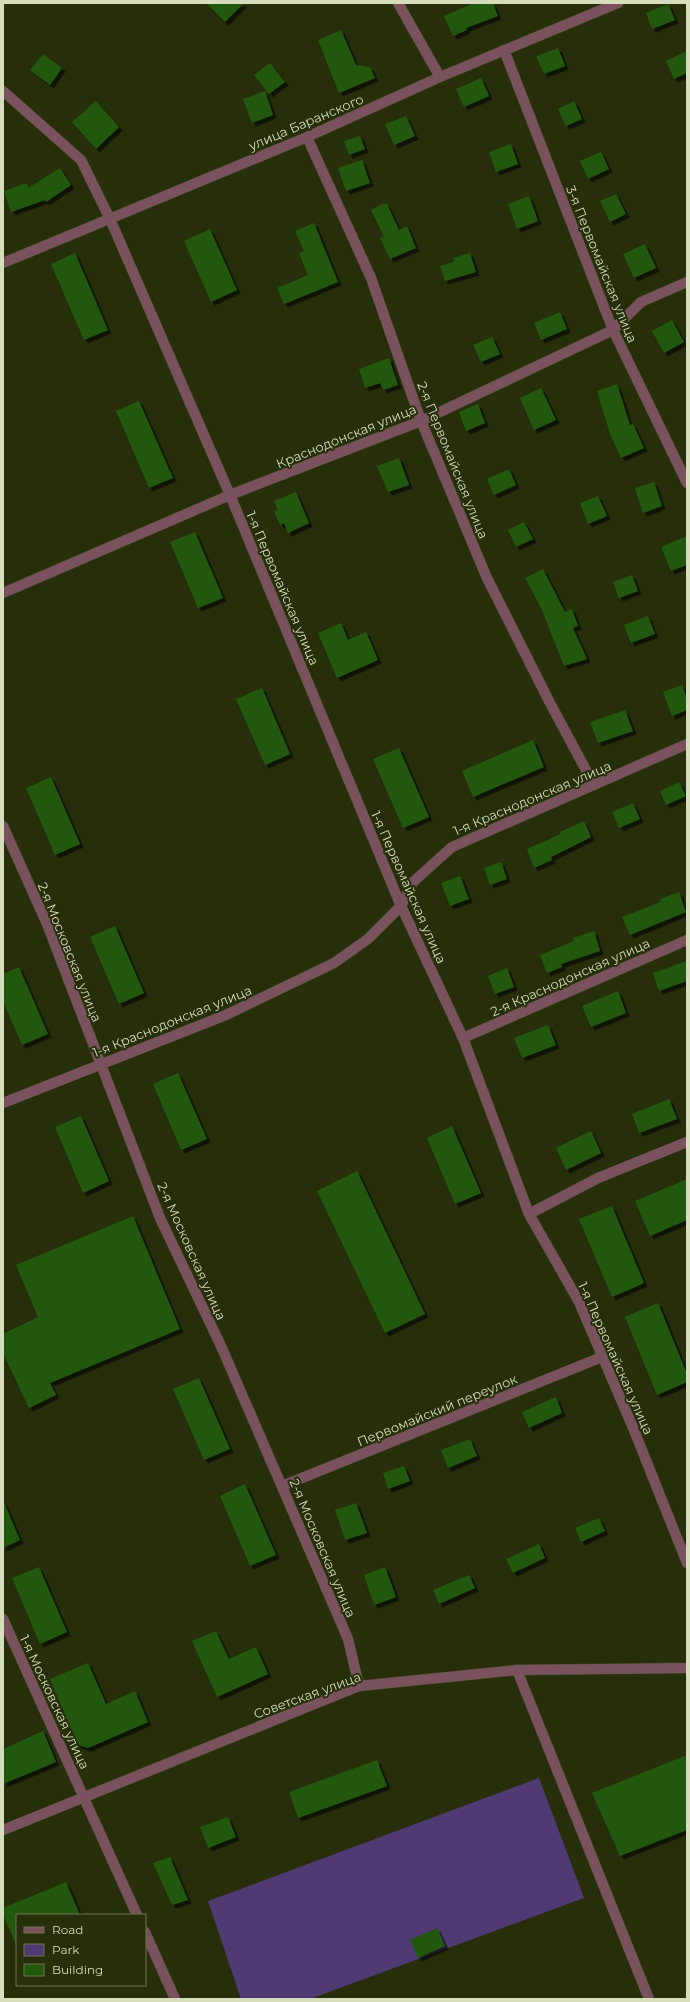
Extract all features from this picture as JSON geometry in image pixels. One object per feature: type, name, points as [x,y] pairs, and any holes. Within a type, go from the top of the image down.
[{"type":"street","points":[[398,3],[440,77]]},
{"type":"street","name":"улица Баранского","points":[[3,263],[307,137],[440,77],[618,3]]},
{"type":"street","name":"3-я Первомайская улица","points":[[504,50],[613,330],[687,483]]},
{"type":"street","name":"1-я Первомайская улица","points":[[3,91],[81,160],[110,219],[230,495],[401,906],[463,1038],[529,1214],[579,1302],[634,1430],[687,1563]]},
{"type":"street","name":"2-я Первомайская улица","points":[[307,137],[371,278],[421,421],[487,578],[550,703],[594,785]]},
{"type":"street","name":"Краснодонская улица","points":[[3,593],[230,495],[421,421],[613,330],[641,302],[687,282]]},
{"type":"street","name":"1-я Краснодонская улица","points":[[3,1103],[226,1015],[334,962],[368,939],[401,906],[413,882],[452,847],[687,744]]},
{"type":"street","name":"2-я Московская улица","points":[[3,826],[47,924],[160,1218],[221,1346],[348,1639],[359,1686]]},
{"type":"street","name":"2-я Краснодонская улица","points":[[463,1038],[687,940]]},
{"type":"street","points":[[529,1214],[598,1178],[687,1142]]},
{"type":"street","name":"Первомайский переулок","points":[[282,1486],[602,1357]]},
{"type":"street","name":"1-я Московская улица","points":[[3,1619],[137,1914]]},
{"type":"street","name":"Советская улица","points":[[3,1830],[359,1686],[517,1670],[687,1668]]},
{"type":"street","points":[[517,1670],[649,1999]]},
{"type":"street","points":[[146,1934],[175,1999]]},
{"type":"green space","points":[[539,1778],[584,1898],[310,1999],[241,1999],[208,1901]]},
{"type":"building","points":[[206,3],[244,3],[225,22]]},
{"type":"building","points":[[474,3],[493,3],[498,16],[466,28],[467,30],[453,36],[444,16]]},
{"type":"building","points":[[668,4],[675,20],[652,29],[646,13]]},
{"type":"building","points":[[341,30],[356,65],[370,67],[375,78],[339,93],[318,40]]},
{"type":"building","points":[[558,48],[565,66],[544,74],[536,56]]},
{"type":"building","points":[[687,51],[687,73],[674,79],[666,61]]},
{"type":"building","points":[[43,54],[62,68],[50,85],[30,70]]},
{"type":"building","points":[[270,63],[285,82],[269,94],[254,75]]},
{"type":"building","points":[[481,78],[489,96],[464,107],[456,89]]},
{"type":"building","points":[[265,91],[273,115],[252,123],[243,99]]},
{"type":"building","points":[[96,101],[119,127],[96,149],[72,122]]},
{"type":"building","points":[[574,101],[582,119],[566,126],[558,109]]},
{"type":"building","points":[[406,116],[415,136],[394,145],[385,124]]},
{"type":"building","points":[[360,136],[365,149],[349,155],[344,141]]},
{"type":"building","points":[[511,144],[518,164],[496,172],[489,152]]},
{"type":"building","points":[[601,152],[609,169],[588,179],[580,161]]},
{"type":"building","points":[[362,160],[370,183],[346,191],[338,168]]},
{"type":"building","points":[[60,168],[71,185],[46,202],[45,200],[11,212],[4,191],[27,183],[28,188]]},
{"type":"building","points":[[616,194],[626,214],[610,222],[600,201]]},
{"type":"building","points":[[529,196],[538,221],[517,229],[508,204]]},
{"type":"building","points":[[382,204],[387,204],[399,230],[407,226],[416,248],[390,259],[380,238],[384,237],[371,210]]},
{"type":"building","points":[[314,223],[338,282],[284,304],[277,288],[308,275],[299,253],[304,251],[295,231]]},
{"type":"building","points":[[210,229],[237,290],[211,302],[184,241]]},
{"type":"building","points":[[645,244],[656,268],[634,278],[623,254]]},
{"type":"building","points":[[75,253],[108,330],[84,340],[51,264]]},
{"type":"building","points":[[470,253],[476,272],[445,281],[440,266],[454,262],[453,258]]},
{"type":"building","points":[[560,312],[567,329],[541,340],[534,323]]},
{"type":"building","points":[[672,320],[684,342],[664,353],[652,331]]},
{"type":"building","points":[[492,337],[500,354],[481,362],[473,345]]},
{"type":"building","points":[[389,358],[398,385],[383,390],[380,383],[365,388],[359,369]]},
{"type":"building","points":[[617,384],[630,425],[633,424],[644,448],[621,458],[610,434],[597,391]]},
{"type":"building","points":[[541,388],[556,420],[534,430],[520,398]]},
{"type":"building","points":[[139,401],[173,478],[149,488],[116,411]]},
{"type":"building","points":[[478,404],[485,423],[466,431],[459,412]]},
{"type":"building","points":[[399,458],[409,485],[388,492],[377,466]]},
{"type":"building","points":[[509,469],[516,485],[494,495],[487,479]]},
{"type":"building","points":[[654,482],[662,506],[643,513],[635,488]]},
{"type":"building","points":[[296,492],[309,523],[288,533],[284,523],[280,525],[274,511],[278,510],[274,501]]},
{"type":"building","points":[[598,496],[607,516],[588,524],[580,503]]},
{"type":"building","points":[[524,522],[533,539],[516,547],[508,530]]},
{"type":"building","points":[[195,532],[223,598],[198,608],[170,542]]},
{"type":"building","points":[[687,536],[687,565],[671,571],[661,547]]},
{"type":"building","points":[[543,569],[565,612],[572,609],[578,626],[573,628],[587,659],[564,666],[541,608],[525,578]]},
{"type":"building","points":[[632,575],[638,591],[619,598],[613,582]]},
{"type":"building","points":[[648,616],[655,634],[631,643],[624,625]]},
{"type":"building","points":[[341,623],[348,640],[366,632],[378,660],[337,678],[318,633]]},
{"type":"building","points":[[682,685],[687,699],[687,710],[672,716],[663,692]]},
{"type":"building","points":[[262,688],[290,754],[265,765],[236,699]]},
{"type":"building","points":[[625,710],[633,731],[598,743],[590,722]]},
{"type":"building","points":[[533,740],[544,767],[473,797],[462,771]]},
{"type":"building","points":[[399,748],[429,817],[403,828],[373,759]]},
{"type":"building","points":[[51,777],[80,844],[55,855],[26,788]]},
{"type":"building","points":[[679,782],[686,796],[666,805],[660,791]]},
{"type":"building","points":[[633,803],[640,819],[619,828],[612,812]]},
{"type":"building","points":[[584,821],[591,837],[551,857],[552,860],[534,868],[527,849],[561,834],[560,832]]},
{"type":"building","points":[[501,862],[507,879],[490,885],[484,868]]},
{"type":"building","points":[[460,876],[469,899],[450,906],[441,883]]},
{"type":"building","points":[[679,892],[686,912],[630,935],[622,917],[661,902],[660,899]]},
{"type":"building","points":[[115,926],[144,993],[119,1004],[90,937]]},
{"type":"building","points":[[594,931],[600,951],[561,964],[562,967],[547,973],[540,955],[574,941],[573,938]]},
{"type":"building","points":[[687,961],[687,981],[659,991],[653,973]]},
{"type":"building","points":[[19,967],[48,1034],[22,1045],[3,1001],[3,974]]},
{"type":"building","points":[[507,968],[514,987],[495,994],[488,976]]},
{"type":"building","points":[[618,991],[626,1013],[591,1027],[582,1006]]},
{"type":"building","points":[[548,1025],[556,1045],[522,1058],[514,1038]]},
{"type":"building","points":[[178,1073],[207,1139],[181,1150],[153,1084]]},
{"type":"building","points":[[669,1099],[677,1119],[639,1133],[632,1114]]},
{"type":"building","points":[[81,1116],[109,1181],[83,1193],[55,1127]]},
{"type":"building","points":[[452,1126],[481,1193],[455,1204],[427,1138]]},
{"type":"building","points":[[591,1131],[601,1153],[566,1170],[556,1148]]},
{"type":"building","points":[[357,1171],[425,1314],[385,1333],[317,1191]]},
{"type":"building","points":[[687,1179],[687,1220],[650,1236],[635,1201]]},
{"type":"building","points":[[612,1206],[644,1283],[612,1297],[579,1219]]},
{"type":"building","points":[[133,1216],[180,1329],[50,1383],[56,1395],[29,1408],[3,1353],[3,1334],[38,1317],[16,1265]]},
{"type":"building","points":[[658,1303],[687,1374],[687,1382],[657,1395],[625,1317]]},
{"type":"building","points":[[199,1378],[230,1449],[204,1460],[173,1389]]},
{"type":"building","points":[[556,1397],[562,1413],[529,1428],[522,1412]]},
{"type":"building","points":[[470,1439],[477,1456],[448,1468],[441,1450]]},
{"type":"building","points":[[404,1466],[410,1481],[388,1489],[383,1473]]},
{"type":"building","points":[[245,1484],[276,1555],[250,1566],[220,1496]]},
{"type":"building","points":[[3,1500],[20,1540],[3,1548]]},
{"type":"building","points":[[356,1503],[367,1533],[345,1540],[335,1510]]},
{"type":"building","points":[[599,1518],[605,1531],[581,1542],[575,1528]]},
{"type":"building","points":[[539,1544],[545,1558],[513,1573],[506,1559]]},
{"type":"building","points":[[39,1567],[67,1632],[40,1644],[12,1578]]},
{"type":"building","points":[[385,1567],[396,1597],[374,1605],[364,1575]]},
{"type":"building","points":[[469,1575],[475,1588],[439,1604],[433,1590]]},
{"type":"building","points":[[216,1631],[229,1659],[256,1647],[268,1674],[217,1697],[192,1641]]},
{"type":"building","points":[[88,1663],[106,1704],[135,1691],[148,1722],[88,1748],[78,1745],[50,1679]]},
{"type":"building","points":[[43,1731],[56,1762],[3,1784],[3,1749]]},
{"type":"building","points":[[687,1755],[687,1830],[620,1856],[592,1793]]},
{"type":"building","points":[[377,1760],[387,1786],[298,1818],[289,1792]]},
{"type":"building","points":[[228,1817],[236,1837],[208,1848],[200,1827]]},
{"type":"building","points":[[170,1857],[188,1900],[172,1905],[153,1863]]},
{"type":"building","points":[[66,1882],[80,1914],[16,1914],[16,1944],[3,1915],[3,1908]]},
{"type":"building","points":[[437,1928],[445,1946],[418,1958],[410,1940]]}]
